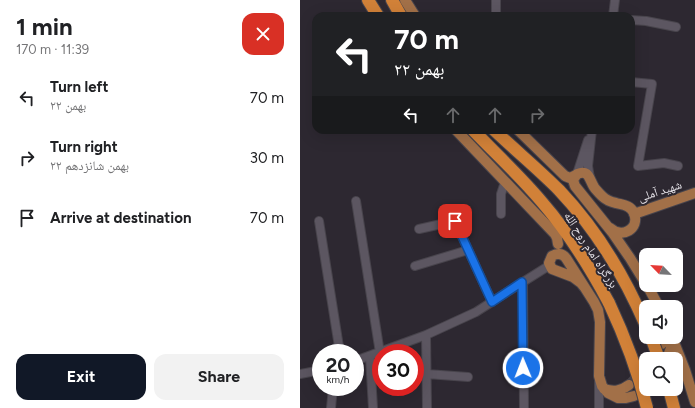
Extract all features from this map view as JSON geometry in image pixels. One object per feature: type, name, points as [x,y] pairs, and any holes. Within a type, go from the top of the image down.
[{"type":"highway","points":[[368,0],[376,12]]},
{"type":"highway","points":[[392,0],[400,12]]},
{"type":"highway","name":"بزرگراه امام روح الله","points":[[477,134],[553,216],[583,258],[608,303],[620,329],[631,355],[648,408]]},
{"type":"highway","points":[[498,134],[551,182],[568,200],[615,265],[639,311]]},
{"type":"highway","points":[[671,396],[674,408]]},
{"type":"main road","points":[[405,0],[412,12]]},
{"type":"main road","points":[[460,134],[555,234],[558,244]]},
{"type":"main road","points":[[522,134],[565,176],[570,178],[584,173],[590,178],[595,189],[604,198],[612,202],[626,205],[630,208],[634,214],[635,220],[628,244],[633,262]]},
{"type":"main road","points":[[576,175],[573,180],[574,186],[610,228],[639,272]]},
{"type":"main road","name":"شهید آملی","points":[[634,214],[695,193]]},
{"type":"main road","points":[[553,216],[558,228],[558,244],[551,261],[554,270],[573,277],[585,288]]},
{"type":"main road","points":[[610,228],[616,232],[622,233],[629,230],[634,225]]},
{"type":"main road","points":[[551,261],[558,254],[564,256],[595,304],[599,316],[599,375],[600,382],[604,389],[610,395],[618,398],[634,396]]},
{"type":"main road","points":[[675,344],[684,366],[695,402]]},
{"type":"main road","points":[[604,389],[616,391],[629,385]]},
{"type":"street","points":[[496,0],[496,12]]},
{"type":"street","points":[[614,12],[615,0]]},
{"type":"street","points":[[635,20],[676,27]]},
{"type":"street","points":[[635,82],[652,84],[638,166],[664,162],[678,166]]},
{"type":"street","points":[[576,175],[590,134]]},
{"type":"street","points":[[590,178],[588,166],[591,134]]},
{"type":"street","points":[[501,214],[501,194],[505,182]]},
{"type":"street","points":[[356,201],[379,344]]},
{"type":"street","points":[[319,221],[339,344]]},
{"type":"street","points":[[419,229],[455,221],[492,302]]},
{"type":"street","points":[[415,266],[468,250]]},
{"type":"street","points":[[403,344],[476,312],[551,261]]},
{"type":"street","points":[[522,282],[524,408]]},
{"type":"street","points":[[426,335],[428,408]]},
{"type":"street","points":[[364,359],[370,357],[373,408]]},
{"type":"street","points":[[300,374],[312,372]]},
{"type":"street","points":[[427,374],[468,377]]},
{"type":"street","points":[[599,375],[599,408]]},
{"type":"street","points":[[331,408],[332,396]]},
{"type":"tunnel","points":[[629,385],[639,374]]},
{"type":"route","points":[[455,221],[492,302],[522,282],[523,368]]}]
